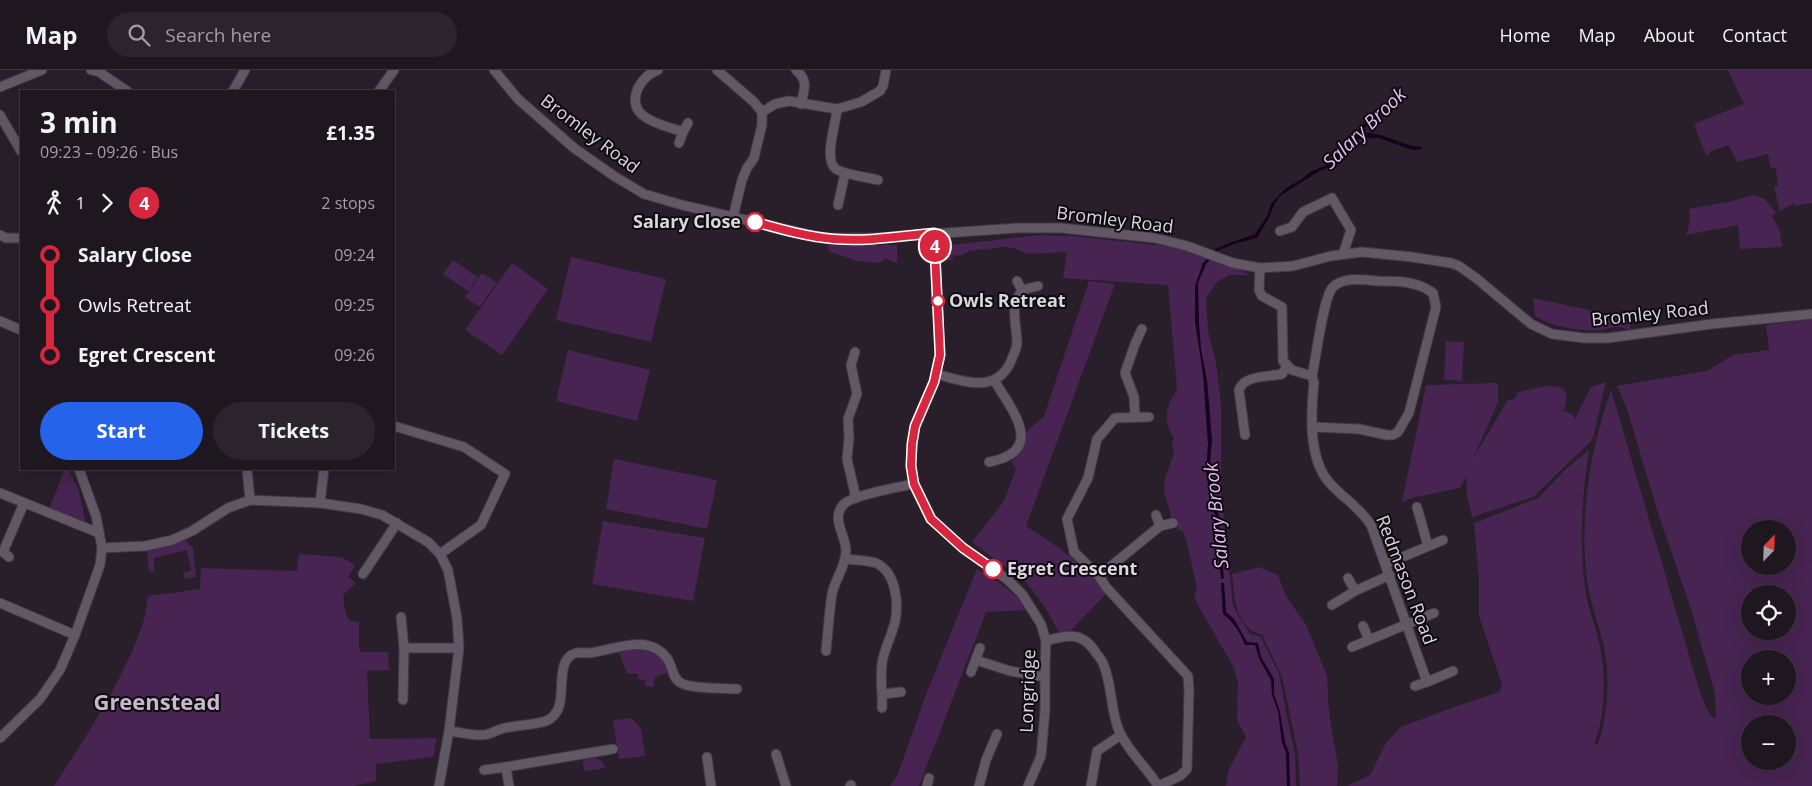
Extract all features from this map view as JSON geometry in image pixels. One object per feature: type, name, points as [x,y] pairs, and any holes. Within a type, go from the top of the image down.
[{"type":"street","points":[[234,90],[245,70]]},
{"type":"street","points":[[380,90],[394,70]]},
{"type":"street","name":"Bromley Road","points":[[494,70],[518,99],[574,148],[634,188],[655,198],[824,238],[874,238],[1017,228],[1061,228],[1121,234],[1176,243],[1233,263],[1260,268],[1293,266],[1343,254],[1381,253],[1451,263],[1468,272],[1532,324],[1552,334],[1564,336],[1608,338],[1712,324],[1812,314]]},
{"type":"street","points":[[658,70],[651,72],[643,79],[635,101],[636,109],[644,117],[683,132]]},
{"type":"street","points":[[717,70],[754,102],[762,112],[762,125],[754,158],[742,180],[733,217]]},
{"type":"street","points":[[796,70],[804,77],[805,82],[802,104]]},
{"type":"street","points":[[762,112],[776,104],[789,101],[837,110],[861,102],[880,91],[883,86],[886,70]]},
{"type":"street","points":[[0,87],[37,71]]},
{"type":"street","points":[[97,71],[126,90]]},
{"type":"street","points":[[837,110],[830,162],[836,169],[878,180]]},
{"type":"street","points":[[0,115],[20,149]]},
{"type":"street","points":[[680,143],[688,123]]},
{"type":"street","points":[[838,205],[845,172]]},
{"type":"street","points":[[1280,231],[1292,227],[1303,212],[1332,198],[1352,230],[1343,254]]},
{"type":"street","name":"Longridge","points":[[934,233],[940,343],[936,374],[915,426],[911,466],[914,484],[931,519],[963,548],[1008,580],[1022,594],[1041,624],[1046,641],[1045,711],[1041,756],[1028,786]]},
{"type":"street","points":[[0,236],[20,238]]},
{"type":"street","points":[[1260,268],[1259,290],[1262,296],[1282,307],[1283,361],[1298,373],[1312,376]]},
{"type":"street","name":"Redmason Road","points":[[1312,427],[1359,429],[1387,435],[1393,435],[1398,432],[1409,413],[1436,307],[1433,293],[1427,288],[1405,281],[1346,280],[1333,287],[1329,295],[1319,335],[1312,376],[1314,383],[1312,427],[1313,442],[1323,475],[1362,511],[1371,525],[1427,682]]},
{"type":"street","points":[[1016,281],[1022,290]]},
{"type":"street","points":[[936,374],[983,384],[994,380],[1009,366],[1017,345],[1015,304],[1022,290],[1038,286]]},
{"type":"street","points":[[1,324],[20,330]]},
{"type":"street","points":[[1134,417],[1134,397],[1125,373],[1134,344],[1142,329]]},
{"type":"street","points":[[855,352],[851,365],[857,394],[848,419],[847,459],[856,498]]},
{"type":"street","points":[[1245,435],[1239,390],[1241,385],[1248,379],[1282,374],[1287,366]]},
{"type":"street","points":[[989,462],[1002,460],[1012,454],[1020,440],[1021,428],[994,380]]},
{"type":"street","points":[[1046,641],[1061,636],[1080,637],[1090,644],[1104,664],[1110,685],[1116,724],[1121,735],[1133,756],[1158,786],[1180,776],[1187,769],[1188,676],[1106,587],[1099,576],[1074,552],[1067,519],[1088,478],[1097,439],[1115,418],[1148,418]]},
{"type":"street","points":[[395,426],[464,448],[505,474],[480,525],[440,554]]},
{"type":"street","points":[[0,738],[40,699],[60,670],[95,583],[102,548],[94,508],[79,470]]},
{"type":"street","points":[[248,470],[250,500]]},
{"type":"street","points":[[320,503],[324,470]]},
{"type":"street","points":[[826,652],[833,592],[843,570],[845,559],[846,548],[838,516],[844,504],[856,498],[914,484]]},
{"type":"street","points":[[0,493],[99,533]]},
{"type":"street","points":[[102,548],[138,547],[172,540],[192,531],[228,508],[250,500],[320,503],[362,509],[382,515],[428,542],[440,554],[448,570],[454,596],[459,648],[449,730],[438,786]]},
{"type":"street","points":[[4,554],[24,503]]},
{"type":"street","points":[[1417,507],[1428,546]]},
{"type":"street","points":[[1156,514],[1160,526]]},
{"type":"street","points":[[363,574],[397,523]]},
{"type":"street","points":[[1099,576],[1160,526],[1173,523]]},
{"type":"street","points":[[1386,564],[1443,540]]},
{"type":"street","points":[[845,559],[878,564],[886,572],[896,596],[897,608],[894,624],[881,667],[882,708]]},
{"type":"street","points":[[1332,605],[1355,590],[1390,575]]},
{"type":"street","points":[[1348,578],[1355,590]]},
{"type":"street","points":[[0,603],[75,635]]},
{"type":"street","points":[[1352,647],[1434,613]]},
{"type":"street","points":[[401,617],[404,648],[403,700]]},
{"type":"street","points":[[1364,626],[1369,640]]},
{"type":"street","points":[[449,730],[484,735],[503,728],[547,721],[556,713],[562,698],[562,677],[564,664],[568,658],[575,653],[594,653],[615,647],[643,644],[656,649],[667,658],[673,673],[680,683],[690,686],[737,689]]},
{"type":"street","points":[[404,648],[459,648]]},
{"type":"street","points":[[971,672],[980,648]]},
{"type":"street","points":[[976,660],[1010,671],[1045,677]]},
{"type":"street","points":[[1415,686],[1453,672]]},
{"type":"street","points":[[883,694],[901,692]]},
{"type":"street","points":[[979,786],[996,734]]},
{"type":"street","points":[[1091,786],[1097,751],[1121,735]]},
{"type":"street","points":[[484,770],[613,748]]},
{"type":"street","points":[[776,754],[786,786]]},
{"type":"street","points":[[707,757],[711,786]]},
{"type":"street","points":[[506,767],[509,786]]},
{"type":"shaded area","points":[[1728,70],[1812,70],[1812,203],[1795,206],[1794,203],[1780,211],[1774,187],[1778,186],[1776,168],[1771,169],[1768,154],[1737,162],[1729,145],[1709,152],[1706,155],[1694,124],[1744,104]]},
{"type":"shaded area","points":[[1754,195],[1765,199],[1776,213],[1770,217],[1773,217],[1780,232],[1782,247],[1740,249],[1738,225],[1686,235],[1690,221],[1689,209],[1729,202]]},
{"type":"shaded area","points":[[1038,235],[1072,236],[1157,245],[1155,238],[1237,268],[1250,275],[1229,275],[1217,282],[1206,299],[1208,331],[1216,362],[1221,405],[1221,492],[1233,606],[1250,634],[1260,636],[1279,674],[1295,753],[1296,786],[1226,786],[1229,769],[1246,737],[1237,720],[1238,683],[1234,668],[1194,598],[1197,588],[1186,539],[1183,532],[1174,527],[1164,491],[1165,478],[1174,453],[1172,444],[1174,437],[1169,430],[1167,411],[1177,388],[1168,285],[1063,278],[1067,252],[1027,254],[1014,248],[1004,247],[969,251],[960,256],[954,255],[952,260],[942,261],[944,248],[951,245]]},
{"type":"shaded area","points":[[827,245],[897,245],[897,262],[886,258],[879,263],[858,261],[830,252]]},
{"type":"shaded area","points":[[571,257],[666,279],[651,342],[556,320]]},
{"type":"shaded area","points":[[453,260],[478,277],[468,291],[443,274]]},
{"type":"shaded area","points":[[512,263],[548,289],[502,355],[465,330]]},
{"type":"shaded area","points":[[482,273],[497,283],[479,307],[465,297]]},
{"type":"shaded area","points":[[1089,281],[1115,284],[1026,526],[1080,564],[1107,593],[1070,631],[1059,632],[1046,609],[1027,583],[972,542],[1004,501],[1016,469],[1011,462],[1023,448],[1026,432],[1044,416]]},
{"type":"shaded area","points":[[1533,298],[1631,319],[1630,329],[1617,327],[1602,330],[1583,330],[1558,326],[1535,316]]},
{"type":"shaded area","points":[[1812,319],[1812,786],[1347,786],[1370,775],[1386,743],[1401,727],[1499,692],[1502,685],[1479,616],[1479,579],[1474,523],[1538,498],[1567,468],[1589,450],[1583,501],[1582,553],[1586,594],[1599,642],[1603,667],[1603,707],[1594,744],[1598,744],[1604,720],[1608,680],[1603,643],[1588,588],[1584,532],[1592,460],[1611,390],[1701,696],[1710,715],[1716,719],[1715,693],[1691,609],[1657,510],[1627,409],[1617,386],[1707,371],[1733,355],[1769,350],[1766,325]]},
{"type":"shaded area","points":[[1446,341],[1464,342],[1462,381],[1444,380]]},
{"type":"shaded area","points":[[568,350],[650,370],[637,421],[556,401]]},
{"type":"shaded area","points":[[1606,382],[1591,442],[1533,497],[1472,517],[1467,495],[1466,476],[1460,488],[1415,497],[1402,502],[1426,385],[1498,383],[1498,402],[1473,459],[1509,398],[1511,401],[1518,395],[1515,393],[1541,387],[1558,387],[1564,390],[1566,397],[1565,407],[1562,410],[1572,414],[1575,419],[1591,387]]},
{"type":"shaded area","points":[[614,459],[717,480],[707,529],[606,509]]},
{"type":"shaded area","points":[[65,470],[69,470],[78,488],[86,524],[49,509]]},
{"type":"shaded area","points":[[603,521],[705,538],[693,601],[592,584]]},
{"type":"shaded area","points":[[185,540],[193,548],[196,577],[184,579],[183,573],[191,570],[187,550],[154,558],[154,571],[149,572],[147,550]]},
{"type":"shaded area","points":[[299,554],[341,557],[355,565],[348,577],[356,583],[343,595],[348,619],[359,622],[359,648],[361,652],[388,652],[389,670],[367,671],[370,739],[437,738],[433,757],[376,764],[376,781],[354,786],[54,786],[115,687],[143,623],[148,596],[200,589],[201,568],[297,571]]},
{"type":"shaded area","points":[[1260,567],[1278,575],[1286,596],[1306,625],[1327,676],[1329,713],[1338,765],[1337,786],[1300,786],[1298,753],[1282,677],[1262,635],[1246,626],[1238,611],[1235,602],[1232,574]]},
{"type":"shaded area","points":[[977,569],[1011,592],[1028,610],[986,612],[919,786],[890,786],[897,776],[927,692]]},
{"type":"shaded area","points":[[620,650],[646,650],[657,654],[662,659],[667,673],[655,677],[653,687],[645,686],[645,680],[638,679],[638,674],[627,673],[619,653]]},
{"type":"shaded area","points":[[632,718],[641,729],[645,756],[619,759],[613,720]]},
{"type":"shaded area","points":[[596,758],[603,762],[605,768],[584,771],[583,760]]},
{"type":"water","points":[[1375,117],[1376,119],[1366,126],[1361,133],[1377,134],[1421,147],[1422,149],[1412,150],[1379,138],[1357,139],[1347,147],[1333,165],[1316,173],[1280,196],[1257,238],[1230,245],[1230,243],[1255,234],[1267,216],[1271,204],[1285,189],[1310,172],[1331,163],[1345,142],[1369,120]]},
{"type":"water","points":[[1203,263],[1206,264],[1198,283],[1199,324],[1201,349],[1207,380],[1212,440],[1209,473],[1215,506],[1220,518],[1219,526],[1222,535],[1224,578],[1221,579],[1220,540],[1216,526],[1218,519],[1213,511],[1206,473],[1208,444],[1203,374],[1195,322],[1195,286]]},
{"type":"water","points":[[1221,583],[1224,583],[1226,612],[1234,619],[1247,642],[1258,643],[1261,657],[1274,679],[1274,694],[1289,753],[1290,786],[1287,786],[1286,752],[1282,743],[1278,711],[1272,695],[1271,680],[1259,658],[1255,645],[1245,645],[1236,628],[1223,614]]},
{"type":"waterway","name":"Salary Brook","points":[[1214,253],[1216,250],[1233,243]]},
{"type":"waterway","name":"Salary Brook","points":[[1203,265],[1211,257]]},
{"type":"bus line","name":"4","points":[[755,222],[836,239],[934,233],[940,355],[934,382],[915,426],[911,466],[914,484],[931,519],[963,548],[993,569]]},
{"type":"place","name":"Salary Close","points":[[755,222]]},
{"type":"place","name":"Owls Retreat","points":[[938,301]]},
{"type":"place","name":"Egret Crescent","points":[[993,569]]},
{"type":"district","name":"Greenstead","points":[[157,702]]}]
